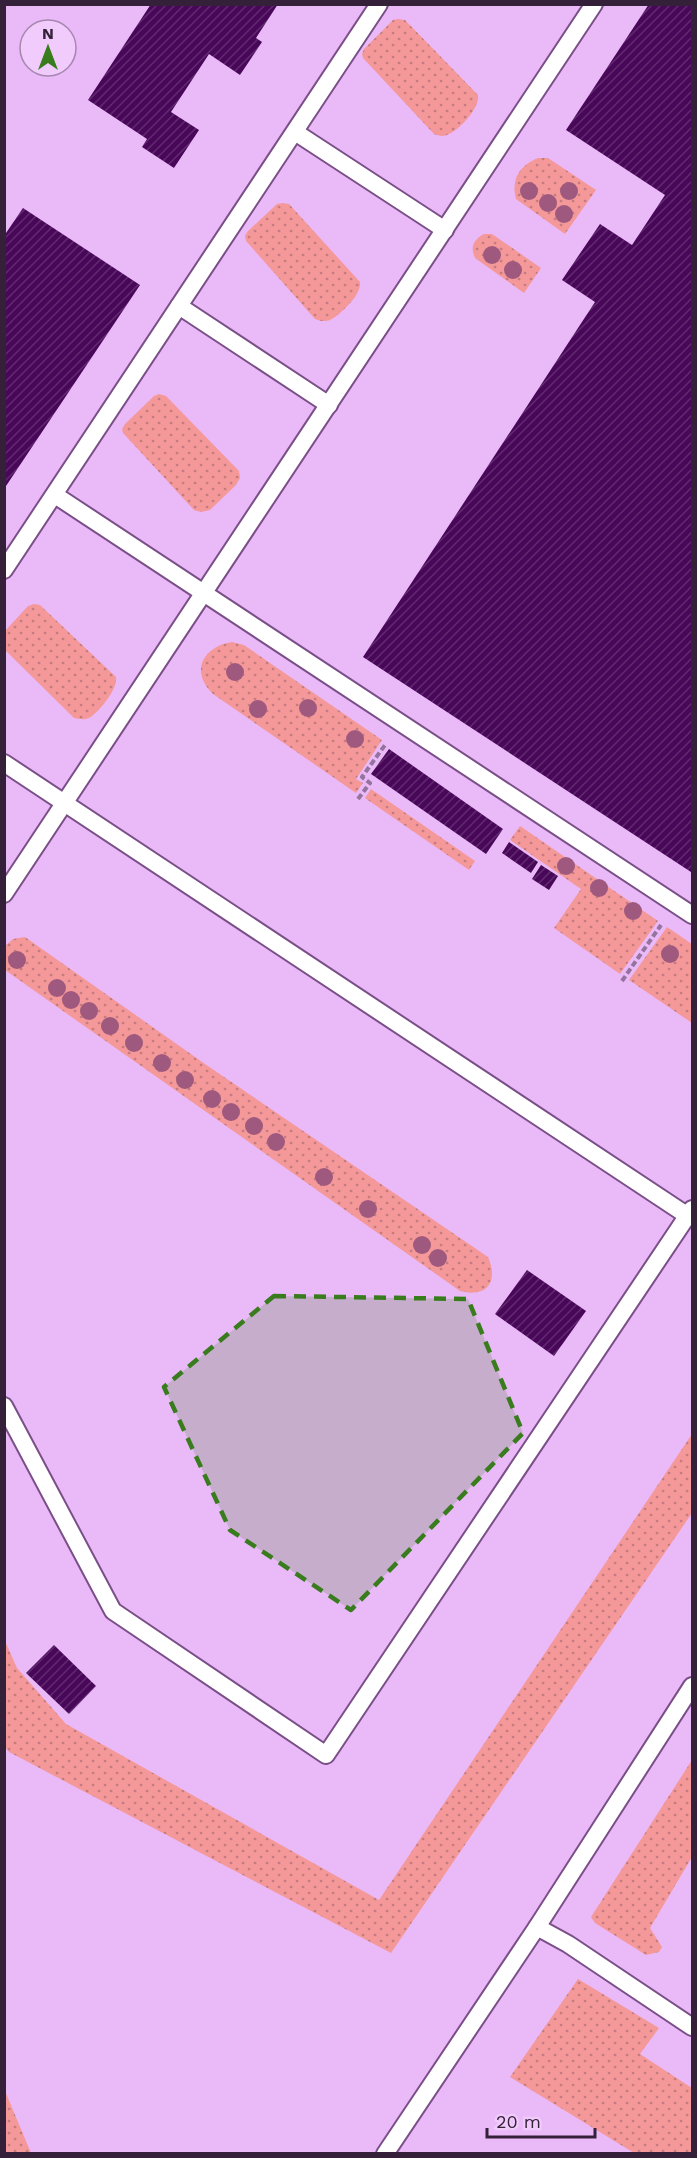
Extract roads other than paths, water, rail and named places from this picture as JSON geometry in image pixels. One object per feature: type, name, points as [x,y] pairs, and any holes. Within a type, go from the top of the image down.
[{"type":"lane","points":[[4,570],[380,4]]},
{"type":"lane","points":[[4,894],[594,4]]},
{"type":"lane","points":[[295,132],[445,230]]},
{"type":"lane","points":[[179,306],[329,405]]},
{"type":"lane","points":[[55,495],[693,915]]},
{"type":"lane","points":[[4,763],[690,1212],[326,1755],[113,1611],[4,1406]]},
{"type":"lane","points":[[385,2154],[537,1927],[693,1686]]},
{"type":"lane","points":[[537,1927],[568,1944],[693,2027]]}]
